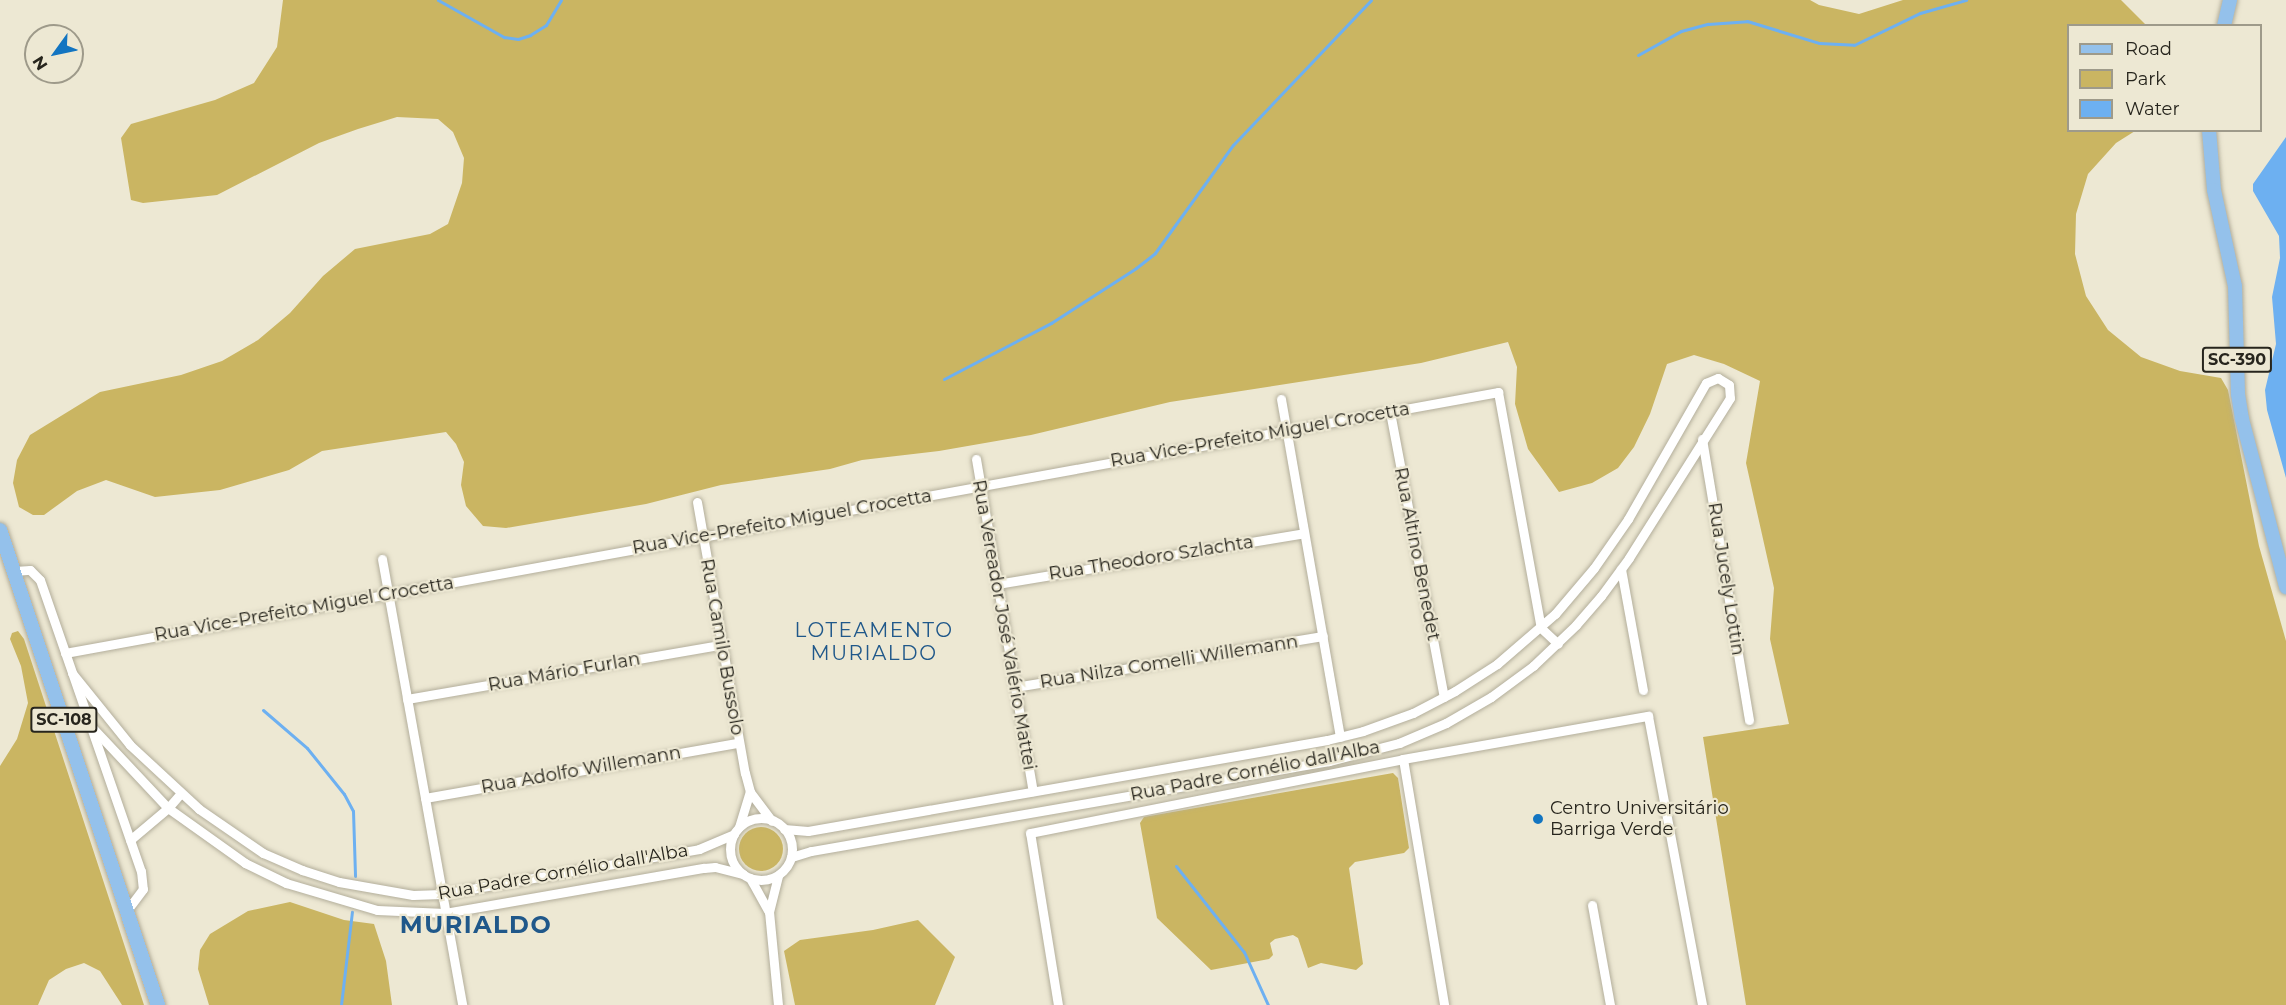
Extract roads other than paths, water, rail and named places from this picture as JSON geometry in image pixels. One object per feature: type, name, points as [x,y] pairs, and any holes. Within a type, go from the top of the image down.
[{"type":"main road","points":[[2224,24],[2230,0]]},
{"type":"main road","name":"SC-390","points":[[2209,132],[2214,190],[2235,286],[2238,394],[2242,419],[2286,587]]},
{"type":"main road","name":"SC-108","points":[[0,530],[158,1005]]},
{"type":"street","name":"Rua Padre Cornélio dall'Alba","points":[[784,829],[808,831],[1340,737],[1391,722],[1444,697],[1497,664],[1541,628],[1575,592],[1612,544],[1706,383],[1714,378],[1723,379],[1729,385],[1730,398],[1621,569],[1601,596],[1558,644],[1512,682],[1468,711],[1422,734],[1376,750],[1329,761],[811,851],[791,857]]},
{"type":"street","name":"Rua Vice-Prefeito Miguel Crocetta","points":[[65,653],[1498,392],[1541,628]]},
{"type":"street","points":[[1281,399],[1340,737]]},
{"type":"street","name":"Rua Altino Benedet","points":[[1390,412],[1444,697]]},
{"type":"street","name":"Rua Jucely Lottin","points":[[1702,439],[1749,720]]},
{"type":"street","name":"Rua Vereador José Valério Mattei","points":[[976,459],[1033,791]]},
{"type":"street","name":"Rua Camilo Bussolo","points":[[697,502],[738,743],[750,792],[772,820]]},
{"type":"street","name":"Rua Theodoro Szlachta","points":[[997,584],[1304,533]]},
{"type":"street","points":[[382,558],[462,1005]]},
{"type":"street","points":[[1621,569],[1643,690]]},
{"type":"street","points":[[14,571],[30,570],[40,580],[130,840],[143,880],[140,896],[127,910]]},
{"type":"street","points":[[1541,628],[1558,644]]},
{"type":"street","name":"Rua Nilza Comelli Willemann","points":[[1015,687],[1323,636]]},
{"type":"street","name":"Rua Mário Furlan","points":[[407,699],[721,645]]},
{"type":"street","name":"Rua Padre Cornélio dall'Alba","points":[[72,673],[130,745],[180,794],[231,833],[263,853],[302,870],[339,882],[382,891],[442,894],[699,849],[736,831]]},
{"type":"street","points":[[1058,1005],[1030,833],[1402,759],[1648,716],[1702,1005]]},
{"type":"street","name":"Rua Padre Cornélio dall'Alba","points":[[90,725],[168,808],[245,863],[285,883],[377,910],[445,913],[704,868],[715,867],[746,876]]},
{"type":"street","name":"Rua Adolfo Willemann","points":[[424,798],[738,743]]},
{"type":"street","points":[[1402,759],[1444,1005]]},
{"type":"street","points":[[750,792],[736,831],[731,856],[769,912]]},
{"type":"street","points":[[130,840],[168,808],[180,794]]},
{"type":"street","points":[[736,831],[750,820],[772,820],[784,829],[791,842],[791,857],[778,875],[769,912],[778,1005]]},
{"type":"street","points":[[746,876],[764,880],[778,875]]},
{"type":"street","points":[[1592,905],[1610,1005]]},
{"type":"water","points":[[2286,137],[2286,478],[2267,410],[2265,390],[2276,344],[2272,297],[2280,258],[2279,236],[2253,191],[2253,184]]},
{"type":"waterway","points":[[438,0],[504,37],[518,39],[546,25],[561,0]]},
{"type":"waterway","points":[[944,379],[1051,323],[1136,268],[1155,253],[1233,145],[1371,0]]},
{"type":"waterway","points":[[1638,55],[1681,31],[1708,24],[1747,21],[1819,43],[1854,45],[1920,13],[1966,0]]},
{"type":"waterway","points":[[263,710],[307,748],[344,794],[353,811],[355,876]]},
{"type":"waterway","points":[[1176,866],[1244,952],[1268,1005]]},
{"type":"waterway","points":[[341,1005],[352,912]]},
{"type":"place","name":"Centro Universitário Barriga Verde","points":[[1538,819]]},
{"type":"district","name":"LOTEAMENTO MURIALDO","points":[[874,642]]},
{"type":"district","name":"MURIALDO","points":[[476,925]]}]
